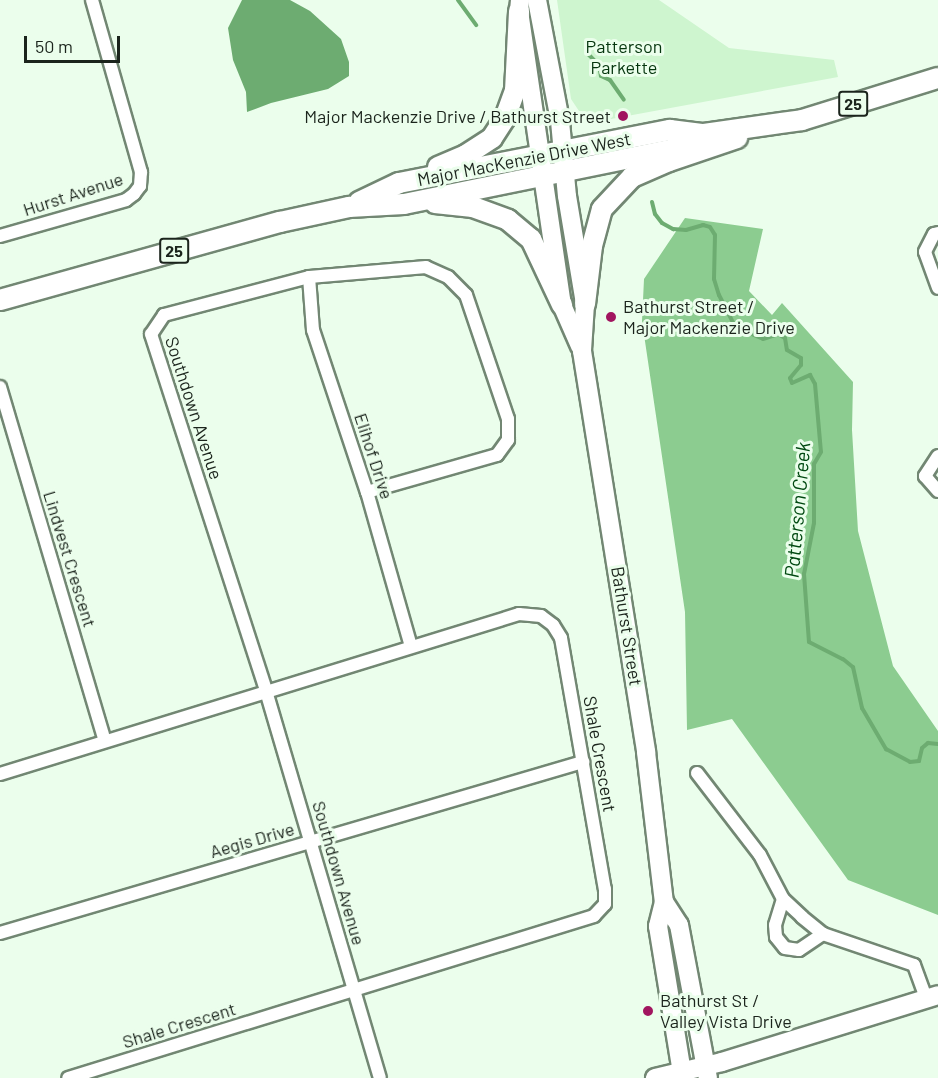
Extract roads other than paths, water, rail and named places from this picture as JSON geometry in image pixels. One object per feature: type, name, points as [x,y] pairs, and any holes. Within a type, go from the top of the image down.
[{"type":"main road","name":"Bathurst Street","points":[[537,0],[561,121],[564,161],[585,304],[582,351],[630,639],[664,902],[658,926],[682,1074]]},
{"type":"main road","name":"Bathurst Street","points":[[520,5],[562,305],[582,351]]},
{"type":"main road","points":[[399,183],[466,155],[492,138],[511,107],[516,91],[520,5]]},
{"type":"main road","name":"Major MacKenzie Drive West","points":[[349,207],[399,183],[675,149],[704,134],[802,120],[938,78]]},
{"type":"main road","points":[[585,304],[592,246],[602,209],[632,177],[767,125]]},
{"type":"main road","name":"Major MacKenzie Drive West","points":[[0,300],[180,249],[349,207],[415,202],[542,165]]},
{"type":"main road","points":[[415,202],[472,207],[508,220],[531,239],[562,305]]},
{"type":"main road","name":"Bathurst Street","points":[[664,902],[679,925],[706,1072]]},
{"type":"main road","points":[[656,1078],[706,1072],[932,996]]},
{"type":"street","name":"Hurst Avenue","points":[[0,236],[126,200],[134,195],[140,186],[141,172],[92,0]]},
{"type":"street","points":[[938,233],[934,234],[925,252],[938,288]]},
{"type":"street","name":"Southdown Avenue","points":[[367,492],[498,455],[508,440],[508,419],[466,295],[448,278],[426,267],[309,277],[164,315],[151,334],[266,691],[380,1078]]},
{"type":"street","name":"Elihof Drive","points":[[309,277],[313,330],[367,492],[411,646]]},
{"type":"street","name":"Lindvest Crescent","points":[[0,387],[105,741]]},
{"type":"street","points":[[938,456],[926,476],[938,491]]},
{"type":"street","name":"Shale Crescent","points":[[0,774],[519,614],[541,616],[553,625],[561,638],[604,889],[604,904],[594,916],[68,1078]]},
{"type":"street","name":"Aegis Drive","points":[[0,933],[583,762]]},
{"type":"street","points":[[697,773],[760,855],[783,899],[823,934],[914,965],[932,996]]},
{"type":"street","points":[[783,899],[775,925],[776,937],[785,948],[799,950],[823,934]]},
{"type":"waterway","name":"Patterson Creek","points":[[458,0],[476,25]]},
{"type":"waterway","name":"Patterson Creek","points":[[588,54],[599,65],[601,76],[610,80],[624,100]]},
{"type":"waterway","name":"Patterson Creek","points":[[652,202],[655,214],[662,223],[673,229],[686,230],[703,225],[710,227],[715,235],[714,279],[719,295],[735,327],[763,339],[778,334],[785,338],[787,350],[801,358],[801,365],[790,378],[792,383],[810,375],[815,384],[821,452],[814,464],[814,523],[804,574],[809,642],[843,659],[853,667],[862,708],[886,749],[910,762],[919,761],[922,748],[928,743],[938,744]]},
{"type":"place","name":"Major Mackenzie Drive / Bathurst Street","points":[[623,116]]},
{"type":"place","name":"Bathurst Street / Major Mackenzie Drive","points":[[611,317]]},
{"type":"place","name":"Bathurst St / Valley Vista Drive","points":[[648,1011]]},
{"type":"park label","name":"Patterson Parkette","points":[[624,57]]}]
